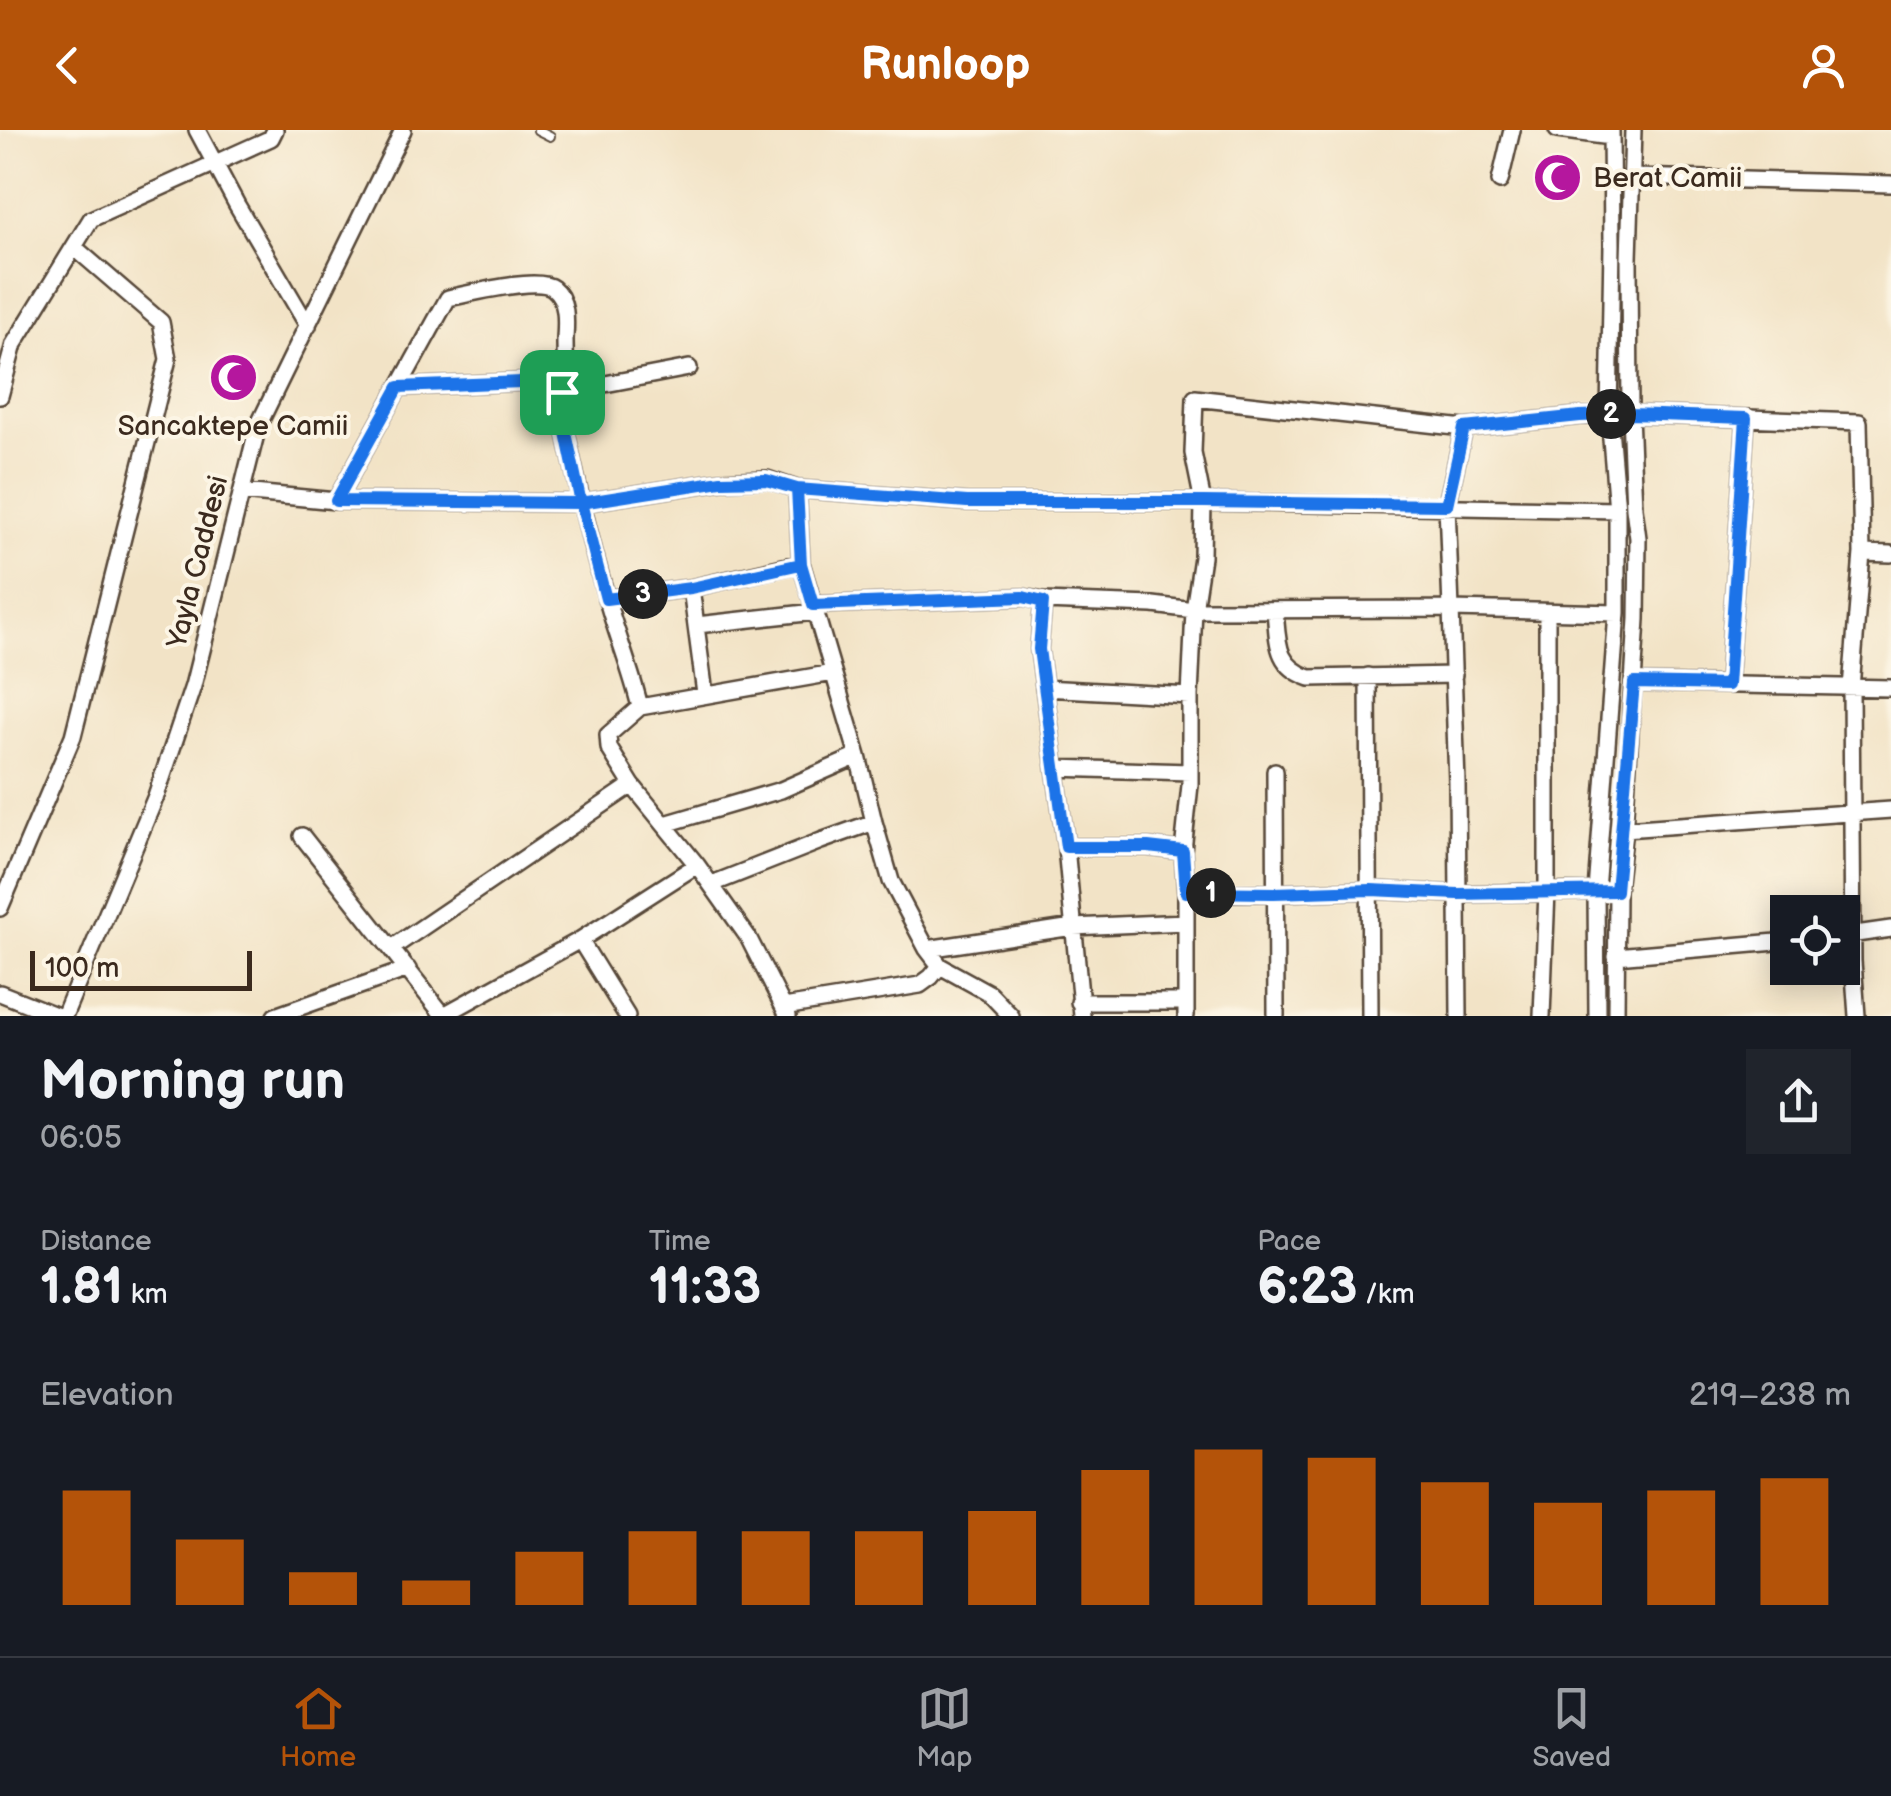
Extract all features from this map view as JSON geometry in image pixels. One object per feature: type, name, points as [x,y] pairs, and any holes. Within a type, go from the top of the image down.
[{"type":"street","points":[[197,130],[308,326]]},
{"type":"street","points":[[0,396],[14,344],[91,219],[271,138],[276,130]]},
{"type":"street","name":"Yayla Caddesi","points":[[61,1016],[156,796],[175,741],[193,686],[258,426],[403,130]]},
{"type":"street","points":[[1500,181],[1512,130]]},
{"type":"street","points":[[1557,130],[1611,134],[1609,414],[1617,510],[1617,614],[1596,891],[1597,1016]]},
{"type":"street","points":[[1616,1016],[1616,891],[1634,683],[1638,538],[1630,414],[1633,130]]},
{"type":"street","points":[[1633,178],[1891,184]]},
{"type":"street","points":[[0,908],[74,736],[168,360],[161,322],[74,247]]},
{"type":"street","points":[[336,501],[448,298],[537,282],[554,288],[566,310],[559,400],[606,599],[640,707]]},
{"type":"street","points":[[562,392],[689,368]]},
{"type":"street","points":[[399,387],[546,381],[564,374]]},
{"type":"street","points":[[1043,602],[1039,649],[1066,847],[1081,1009],[1186,1009],[1183,851],[1203,502],[1193,453],[1195,398],[1464,428],[1609,414],[1859,422],[1862,553],[1851,688],[1850,895]]},
{"type":"street","points":[[1728,685],[1746,418]]},
{"type":"street","points":[[1459,1016],[1454,675],[1447,505],[1464,428]]},
{"type":"street","points":[[242,492],[336,501],[581,503],[721,481],[766,480],[797,489],[967,502],[1617,510]]},
{"type":"street","points":[[797,489],[801,564],[891,881],[940,966],[990,993],[1010,1016]]},
{"type":"street","points":[[1862,553],[1891,554]]},
{"type":"street","points":[[606,599],[691,588],[801,564]]},
{"type":"street","points":[[691,588],[705,694]]},
{"type":"street","points":[[697,626],[814,609],[1023,597],[1043,602],[1194,610],[1451,609],[1617,614]]},
{"type":"street","points":[[1276,610],[1282,657],[1293,670],[1310,678],[1454,675]]},
{"type":"street","points":[[1542,1016],[1548,892],[1548,613]]},
{"type":"street","points":[[833,673],[640,707],[608,735],[609,748],[748,937],[786,1011],[920,986],[940,966]]},
{"type":"street","points":[[1368,676],[1370,1016]]},
{"type":"street","points":[[1634,683],[1891,688]]},
{"type":"street","points":[[1044,688],[1190,696]]},
{"type":"street","points":[[666,824],[781,790],[858,756]]},
{"type":"street","points":[[1055,768],[1190,772]]},
{"type":"street","points":[[1276,771],[1276,1016]]},
{"type":"street","points":[[392,948],[632,784]]},
{"type":"street","points":[[1624,829],[1891,810]]},
{"type":"street","points":[[712,884],[874,822]]},
{"type":"street","points":[[302,836],[443,1016],[580,940],[697,865]]},
{"type":"street","points":[[1066,847],[1183,851]]},
{"type":"street","points":[[1186,892],[1616,891]]},
{"type":"street","points":[[927,949],[1073,926],[1185,922]]},
{"type":"street","points":[[1860,934],[1891,930]]},
{"type":"street","points":[[580,940],[628,1016]]},
{"type":"street","points":[[1616,956],[1770,943]]},
{"type":"street","points":[[275,1016],[408,969]]},
{"type":"street","points":[[1854,985],[1857,1016]]},
{"type":"street","points":[[0,993],[61,1016]]},
{"type":"lane","points":[[538,130],[550,136]]},
{"type":"place","name":"Berat Camii","points":[[1558,178]]},
{"type":"place","name":"Sancaktepe Camii","points":[[233,378]]},
{"type":"route","points":[[562,392],[559,400],[581,503],[721,481],[766,480],[797,489],[801,564],[813,605],[1023,597],[1043,602],[1039,649],[1066,847],[1183,851],[1186,892],[1616,891],[1634,683],[1728,685],[1746,418],[1630,414],[1464,428],[1447,505],[967,502],[797,489],[801,564],[691,588],[606,599],[581,503],[336,501],[399,387],[546,381],[564,374],[562,392]]}]
